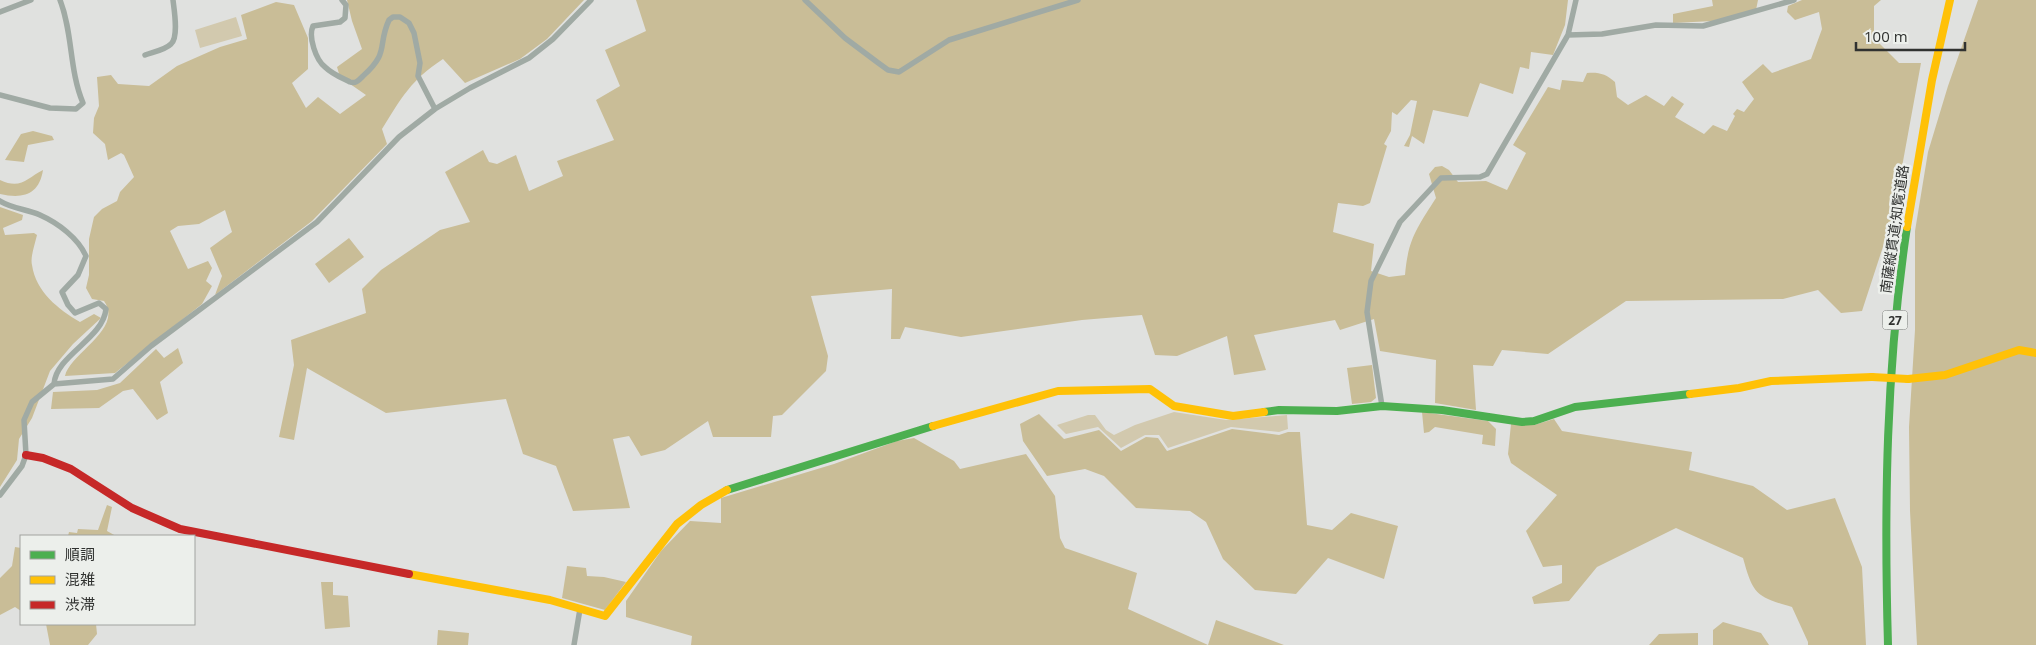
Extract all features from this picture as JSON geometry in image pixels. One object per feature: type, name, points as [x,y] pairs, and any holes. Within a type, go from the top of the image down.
[{"type":"main road","name":"南薩縦貫道;知覧道路","points":[[1888,645],[1885,472],[1894,332],[1912,184],[1944,25],[1951,0]]},
{"type":"main road","points":[[26,454],[80,472],[144,515],[170,526],[197,534],[550,600],[605,616],[677,524],[701,505],[727,490],[826,461],[917,430],[996,410],[1058,390],[1143,388],[1156,392],[1174,406],[1233,416],[1279,410],[1337,411],[1382,406],[1442,410],[1506,421],[1534,421],[1575,407],[1739,388],[1771,381],[1872,377],[1908,379],[1945,375],[2019,350],[2036,353]]},
{"type":"street","points":[[0,12],[31,0]]},
{"type":"street","points":[[0,95],[50,108],[76,109],[84,103],[72,68],[64,10],[60,0]]},
{"type":"street","points":[[145,56],[171,45],[174,40],[173,0]]},
{"type":"street","points":[[342,0],[346,5],[344,18],[340,22],[313,26],[310,32],[314,47],[323,66],[350,82],[358,81],[375,66],[381,56],[389,20],[393,17],[400,17],[409,22],[414,33],[420,63],[418,76],[435,109]]},
{"type":"street","points":[[0,495],[22,466],[26,454],[24,432],[27,411],[32,402],[54,384],[113,379],[151,346],[317,222],[399,137],[435,109],[470,88],[529,58],[553,40],[591,0]]},
{"type":"street","points":[[805,0],[845,38],[888,70],[899,72],[949,40],[1078,0]]},
{"type":"street","points":[[1382,406],[1367,312],[1371,281],[1378,265],[1400,222],[1441,178],[1480,177],[1487,174],[1568,36],[1576,0]]},
{"type":"street","points":[[1568,36],[1602,34],[1656,25],[1703,26],[1794,0]]},
{"type":"street","points":[[0,201],[9,206],[40,214],[81,244],[86,256],[78,274],[62,292],[68,305],[75,313],[99,303],[106,309],[102,324],[61,368],[54,378],[54,384]]},
{"type":"street","points":[[574,645],[580,609]]},
{"type":"shaded area","points":[[347,0],[584,0],[547,39],[520,59],[465,83],[443,59],[423,74],[408,90],[382,129],[387,144],[312,221],[215,295],[222,276],[210,248],[232,232],[225,210],[199,224],[178,226],[170,231],[188,269],[208,261],[212,268],[206,281],[212,286],[202,304],[115,373],[65,376],[69,367],[102,331],[107,321],[108,311],[104,301],[92,299],[86,288],[89,275],[89,239],[94,217],[102,209],[117,201],[120,192],[134,177],[124,155],[121,153],[108,160],[105,144],[93,133],[94,118],[99,106],[97,77],[111,75],[118,84],[149,86],[177,66],[220,47],[247,39],[241,15],[276,2],[294,5],[308,38],[308,69],[292,83],[306,108],[318,97],[340,114],[366,95],[340,77],[337,67],[362,49]]},
{"type":"shaded area","points":[[636,0],[1568,0],[1565,25],[1553,55],[1531,52],[1529,69],[1520,67],[1513,94],[1480,83],[1468,117],[1433,110],[1424,144],[1412,136],[1409,147],[1404,146],[1410,135],[1417,101],[1411,100],[1397,115],[1392,112],[1391,131],[1384,144],[1387,146],[1370,203],[1363,206],[1338,203],[1333,232],[1374,244],[1371,271],[1389,277],[1405,275],[1408,252],[1414,234],[1436,198],[1429,174],[1435,167],[1442,166],[1449,170],[1458,182],[1486,181],[1507,190],[1526,153],[1513,145],[1548,87],[1560,90],[1562,80],[1583,82],[1587,73],[1602,74],[1615,82],[1617,97],[1628,105],[1646,95],[1664,106],[1672,96],[1684,104],[1675,117],[1704,134],[1713,125],[1727,131],[1735,116],[1733,114],[1737,109],[1744,112],[1754,99],[1742,82],[1763,64],[1772,73],[1811,59],[1822,29],[1819,12],[1795,20],[1787,12],[1788,6],[1802,0],[1881,0],[1874,6],[1874,38],[1899,63],[1921,63],[1893,216],[1862,311],[1841,313],[1818,290],[1783,299],[1626,301],[1548,354],[1502,350],[1493,366],[1473,365],[1476,410],[1435,403],[1436,360],[1380,351],[1374,319],[1340,330],[1335,320],[1254,335],[1266,370],[1234,375],[1227,336],[1177,356],[1155,355],[1142,315],[1082,320],[961,337],[905,327],[900,339],[891,339],[892,289],[811,296],[828,356],[826,371],[782,415],[773,416],[771,437],[713,437],[708,421],[665,450],[641,456],[629,436],[613,439],[630,508],[573,511],[556,466],[523,454],[506,399],[386,413],[307,368],[294,440],[279,437],[294,365],[291,340],[366,313],[362,289],[381,270],[440,230],[470,222],[445,172],[483,150],[489,162],[497,164],[516,155],[529,191],[563,176],[557,161],[614,140],[596,100],[620,86],[605,50],[646,31]]},
{"type":"shaded area","points":[[1712,0],[1758,0],[1756,10],[1713,21],[1673,23],[1673,14],[1713,6]]},
{"type":"shaded area","points":[[1978,0],[2036,0],[2036,645],[1917,645],[1910,511],[1909,427],[1915,330],[1915,231],[1928,152],[1948,86]]},
{"type":"shaded area","points":[[236,17],[242,36],[200,48],[195,30]]},
{"type":"shaded area","points":[[33,131],[52,136],[54,140],[28,145],[24,162],[5,160],[21,134]]},
{"type":"shaded area","points":[[43,170],[38,185],[29,193],[16,196],[0,194],[0,180],[13,184],[19,183]]},
{"type":"shaded area","points":[[0,207],[23,215],[22,220],[3,228],[5,235],[34,233],[37,235],[32,254],[32,265],[38,283],[49,299],[80,322],[94,314],[101,318],[73,344],[50,371],[32,418],[19,439],[17,460],[0,487]]},
{"type":"shaded area","points":[[349,238],[364,257],[329,283],[315,264]]},
{"type":"shaded area","points":[[178,348],[183,363],[160,382],[168,413],[157,420],[133,389],[123,391],[99,408],[51,409],[53,392],[97,390],[120,383],[156,349],[164,358]]},
{"type":"shaded area","points":[[1372,365],[1376,398],[1371,402],[1352,404],[1347,368]]},
{"type":"shaded area","points":[[1174,412],[1226,420],[1287,415],[1288,429],[1279,432],[1231,427],[1168,448],[1159,435],[1145,435],[1121,448],[1098,427],[1066,434],[1057,425],[1088,415],[1095,415],[1106,430],[1114,435],[1135,425]]},
{"type":"shaded area","points":[[1422,412],[1488,421],[1496,429],[1495,446],[1482,444],[1483,435],[1435,427],[1429,432],[1424,433]]},
{"type":"shaded area","points":[[1039,414],[1064,439],[1099,430],[1121,451],[1146,437],[1158,438],[1167,451],[1232,429],[1279,435],[1288,432],[1300,432],[1307,525],[1332,530],[1351,513],[1398,526],[1384,579],[1328,558],[1296,594],[1255,590],[1223,559],[1206,522],[1190,511],[1136,508],[1104,476],[1085,469],[1047,476],[1023,441],[1020,424]]},
{"type":"shaded area","points":[[1554,419],[1562,431],[1692,452],[1689,470],[1753,486],[1787,510],[1835,498],[1862,567],[1866,645],[1808,645],[1792,607],[1763,597],[1753,587],[1743,558],[1676,528],[1597,567],[1569,601],[1534,604],[1532,597],[1562,583],[1562,565],[1543,567],[1526,531],[1557,495],[1511,463],[1508,454],[1511,424],[1534,425]]},
{"type":"shaded area","points":[[914,438],[954,461],[960,469],[1026,454],[1055,496],[1060,538],[1065,548],[1137,573],[1128,609],[1208,645],[691,645],[692,636],[626,617],[626,601],[661,551],[690,521],[721,523],[721,498],[834,464],[897,441]]},
{"type":"shaded area","points":[[107,505],[112,507],[107,531],[114,535],[68,535],[69,532],[77,533],[78,529],[98,530]]},
{"type":"shaded area","points":[[15,547],[20,548],[20,610],[15,607],[0,615],[0,578],[12,566]]},
{"type":"shaded area","points":[[567,566],[586,568],[587,576],[604,577],[626,582],[605,610],[562,598]]},
{"type":"shaded area","points":[[321,582],[333,582],[333,595],[348,596],[350,627],[325,629]]},
{"type":"shaded area","points":[[1216,620],[1284,645],[1208,645]]},
{"type":"shaded area","points":[[1723,622],[1761,633],[1769,645],[1713,645],[1713,630]]},
{"type":"shaded area","points":[[46,625],[96,625],[97,634],[88,645],[50,645]]},
{"type":"shaded area","points":[[438,630],[469,633],[468,645],[437,645]]},
{"type":"shaded area","points":[[1698,633],[1698,645],[1649,645],[1659,634]]},
{"type":"traffic: fast","points":[[1888,645],[1886,541],[1888,436],[1895,331],[1907,227]]},
{"type":"traffic: fast","points":[[1264,412],[1279,410],[1337,411],[1382,406],[1442,410],[1522,422],[1534,421],[1575,407],[1690,394]]},
{"type":"traffic: fast","points":[[727,490],[933,426]]},
{"type":"traffic: slow","points":[[1907,227],[1932,80],[1950,0]]},
{"type":"traffic: slow","points":[[1908,379],[1945,375],[2019,350],[2036,353]]},
{"type":"traffic: slow","points":[[1690,394],[1739,388],[1771,381],[1872,377]]},
{"type":"traffic: slow","points":[[1872,377],[1908,379]]},
{"type":"traffic: slow","points":[[933,426],[1058,391],[1150,389],[1174,406],[1233,416],[1264,412]]},
{"type":"traffic: slow","points":[[409,574],[550,600],[605,616],[677,524],[701,505],[727,490]]},
{"type":"traffic: jam","points":[[26,455],[43,458],[71,469],[132,508],[180,529],[409,574]]}]
